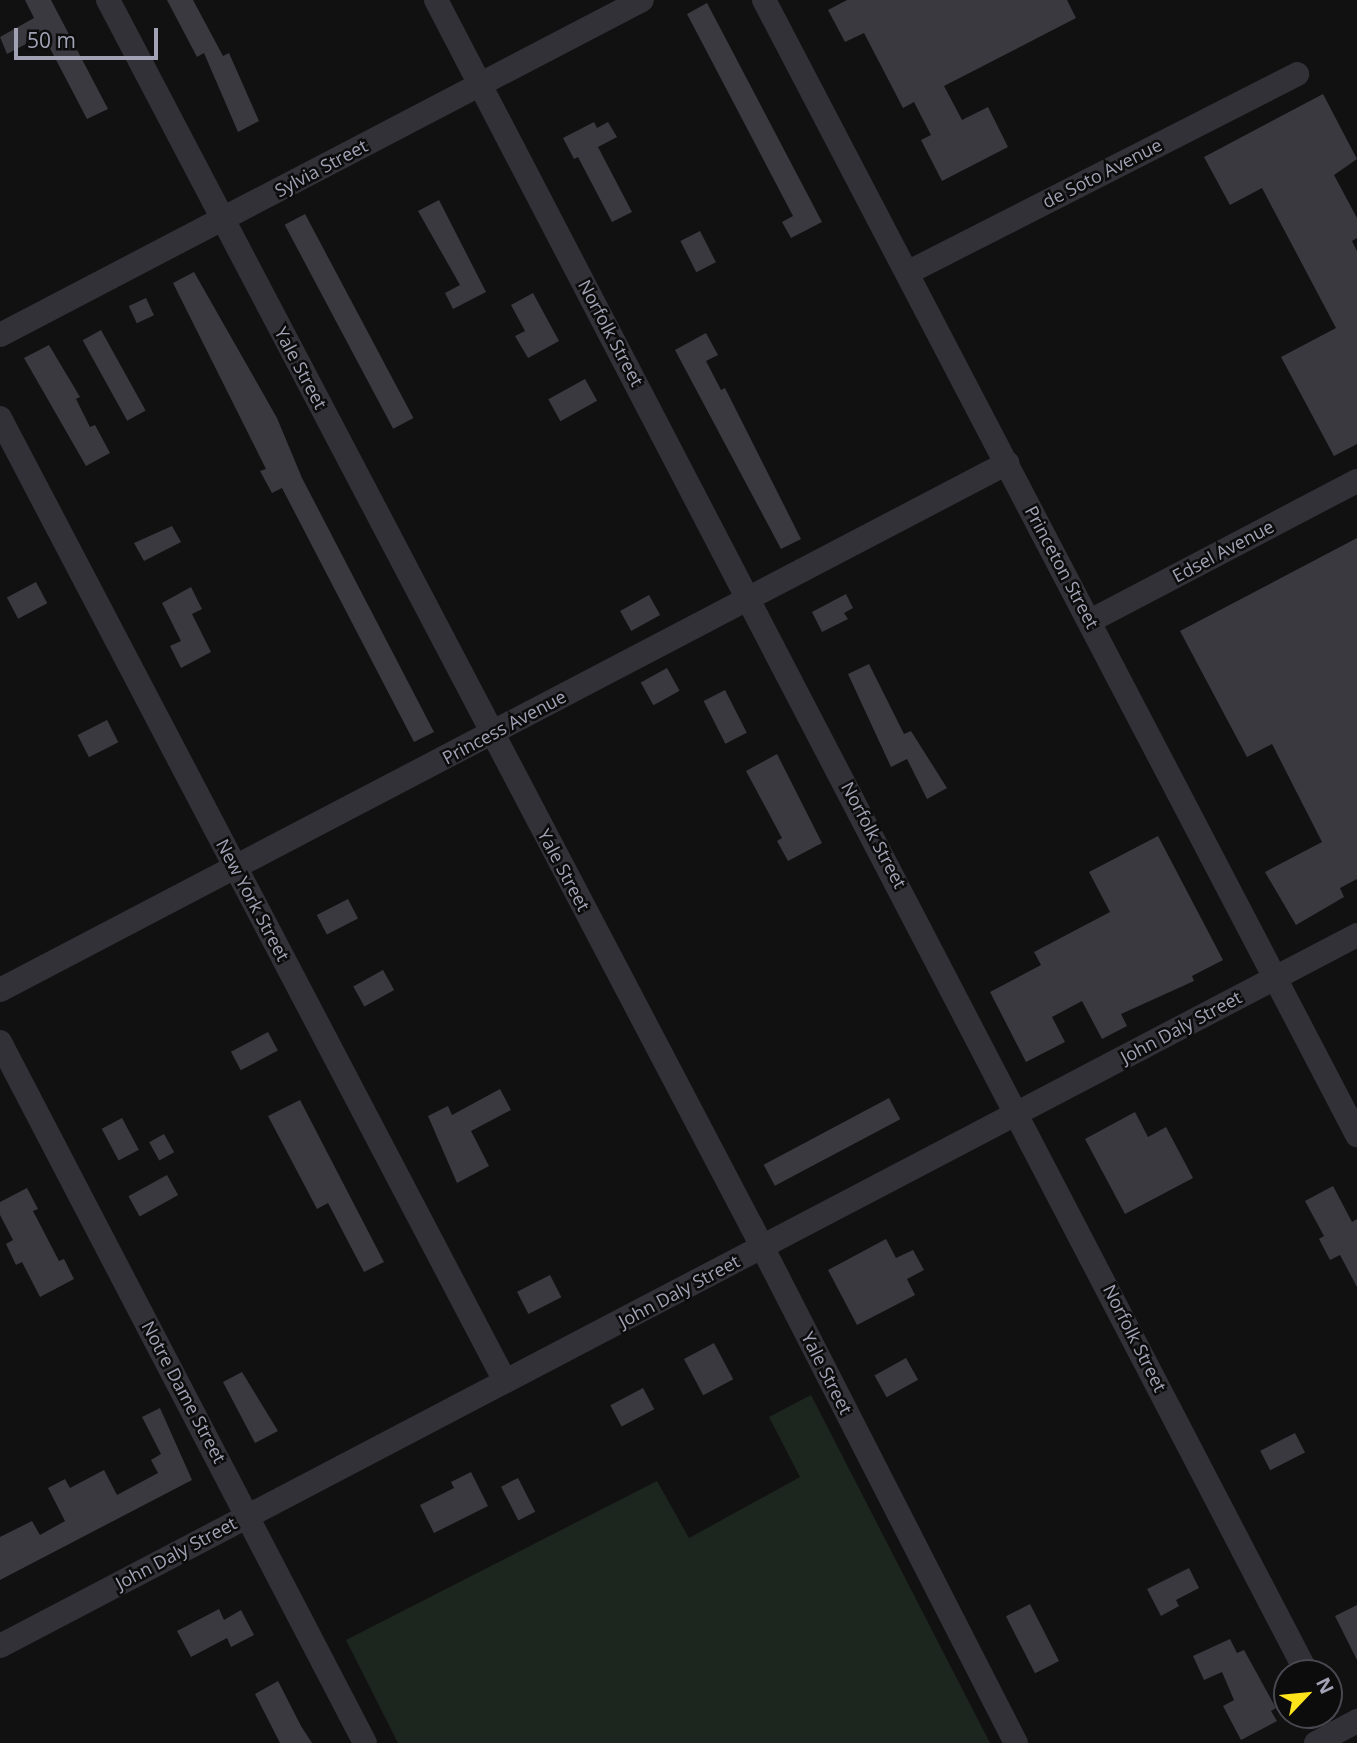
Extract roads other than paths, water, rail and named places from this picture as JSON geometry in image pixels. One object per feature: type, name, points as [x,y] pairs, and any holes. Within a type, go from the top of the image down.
[{"type":"street","name":"Yale Street","points":[[108,0],[762,1247],[1016,1743]]},
{"type":"street","name":"Norfolk Street","points":[[436,0],[1019,1112],[1300,1659]]},
{"type":"street","name":"Sylvia Street","points":[[0,335],[642,0]]},
{"type":"street","name":"Princeton Street","points":[[764,0],[1357,1135]]},
{"type":"street","name":"de Soto Avenue","points":[[907,272],[1297,74]]},
{"type":"street","name":"New York Street","points":[[0,418],[505,1381]]},
{"type":"street","name":"Princess Avenue","points":[[0,990],[1007,463]]},
{"type":"street","name":"Edsel Avenue","points":[[1090,621],[1357,481]]},
{"type":"street","name":"John Daly Street","points":[[0,1646],[1357,935]]},
{"type":"street","name":"Notre Dame Street","points":[[0,1042],[365,1743]]}]
